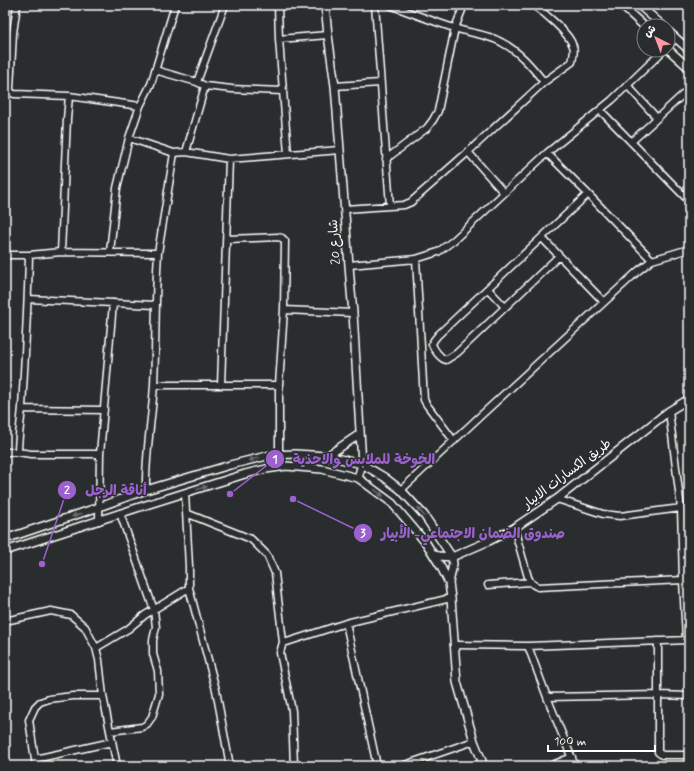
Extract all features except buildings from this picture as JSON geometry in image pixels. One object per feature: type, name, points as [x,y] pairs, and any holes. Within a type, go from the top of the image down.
[{"type":"street","points":[[17,5],[13,40],[11,92],[14,94],[69,96],[140,106]]},
{"type":"street","points":[[110,252],[117,188],[129,138],[155,70],[175,5]]},
{"type":"street","points":[[197,82],[225,5]]},
{"type":"street","points":[[278,5],[279,39],[288,154]]},
{"type":"street","name":"شارع 20","points":[[325,5],[335,86],[353,312],[362,464],[358,478]]},
{"type":"street","points":[[375,5],[390,206]]},
{"type":"street","points":[[390,5],[455,28],[501,41],[527,62],[544,82]]},
{"type":"street","points":[[386,160],[427,128],[438,111],[455,28],[464,5]]},
{"type":"street","points":[[345,209],[404,205],[411,202],[544,82],[572,62],[574,47],[568,36],[543,12],[533,5]]},
{"type":"street","points":[[621,5],[636,19]]},
{"type":"street","points":[[639,5],[654,18]]},
{"type":"street","points":[[279,39],[328,35]]},
{"type":"street","points":[[676,38],[689,50]]},
{"type":"street","points":[[676,56],[689,68]]},
{"type":"street","points":[[349,265],[416,259],[438,252],[454,240],[547,153],[600,110],[656,58]]},
{"type":"street","points":[[155,70],[197,82],[205,86],[232,89],[283,91]]},
{"type":"street","points":[[335,86],[380,83]]},
{"type":"street","points":[[627,85],[657,118]]},
{"type":"street","points":[[186,152],[205,86]]},
{"type":"street","points":[[632,142],[689,89]]},
{"type":"street","points":[[61,252],[69,96]]},
{"type":"street","points":[[600,110],[689,201]]},
{"type":"street","points":[[129,138],[174,153],[186,152],[229,159],[340,150]]},
{"type":"street","points":[[468,152],[504,193]]},
{"type":"street","points":[[146,490],[146,471],[154,385],[158,253],[174,153]]},
{"type":"street","points":[[547,153],[652,260]]},
{"type":"street","points":[[222,385],[229,159]]},
{"type":"street","points":[[559,256],[457,353],[446,360],[433,347],[432,344],[434,340],[588,194]]},
{"type":"street","points":[[226,239],[278,237],[285,241],[284,310],[279,385],[279,454]]},
{"type":"street","points":[[542,238],[604,302]]},
{"type":"street","points":[[401,490],[638,271],[652,260],[689,249]]},
{"type":"street","points":[[5,255],[29,255],[61,252],[158,253]]},
{"type":"street","points":[[18,452],[18,438],[22,409],[29,255]]},
{"type":"street","points":[[416,259],[424,400],[454,441]]},
{"type":"street","points":[[488,289],[506,307]]},
{"type":"street","points":[[28,299],[156,305]]},
{"type":"street","points":[[98,521],[100,454],[113,303]]},
{"type":"street","points":[[284,310],[353,312]]},
{"type":"street","points":[[154,385],[279,385]]},
{"type":"street","name":"طريق الكسارات الابيار","points":[[452,557],[490,541],[514,528],[557,499],[669,411],[689,399]]},
{"type":"street","points":[[22,409],[104,410]]},
{"type":"street","points":[[454,645],[528,646],[688,640],[683,580],[681,508],[669,411]]},
{"type":"street","points":[[327,456],[360,434]]},
{"type":"street","points":[[5,452],[31,454],[100,454]]},
{"type":"street","points":[[5,539],[146,490],[230,465],[271,455],[295,454],[327,456],[362,464],[384,477],[401,490],[424,515],[452,557],[453,564],[449,583],[457,682],[474,741],[484,766]]},
{"type":"street","points":[[5,551],[245,474],[286,466],[322,469],[358,478],[392,503],[426,543],[449,583]]},
{"type":"street","points":[[185,493],[189,588],[216,690],[230,766]]},
{"type":"street","points":[[557,499],[603,514],[620,516],[681,508]]},
{"type":"street","points":[[186,513],[251,539],[267,555],[275,573],[283,642],[280,653],[292,711],[294,766]]},
{"type":"street","points":[[110,731],[147,724],[152,718],[159,694],[158,670],[153,654],[153,640],[156,627],[154,610],[120,514]]},
{"type":"street","points":[[681,523],[689,524]]},
{"type":"street","points":[[514,528],[530,582],[538,587],[683,580]]},
{"type":"street","points":[[434,555],[452,557]]},
{"type":"street","points":[[488,585],[530,582]]},
{"type":"street","points":[[96,648],[128,629],[154,610],[189,588]]},
{"type":"street","points":[[283,642],[346,624],[451,598]]},
{"type":"street","points":[[5,621],[51,610],[71,615],[85,627],[96,648],[99,660],[117,766]]},
{"type":"street","points":[[346,624],[377,766]]},
{"type":"street","points":[[658,641],[658,752],[662,755],[689,755]]},
{"type":"street","points":[[528,646],[575,766]]},
{"type":"street","points":[[547,697],[659,695],[689,696]]},
{"type":"street","points":[[36,766],[29,720],[35,707],[40,702],[49,698],[104,696]]},
{"type":"street","points":[[402,766],[474,741]]},
{"type":"street","points":[[35,759],[112,742]]},
{"type":"street","points":[[550,766],[572,757]]},
{"type":"place","name":"الخوخة للملابس والاحذية","points":[[230,494]]},
{"type":"place","name":"صندوق الضمان الاجتماعي- الأبيار","points":[[293,499]]},
{"type":"place","name":"أناقة الرجل","points":[[42,564]]}]
